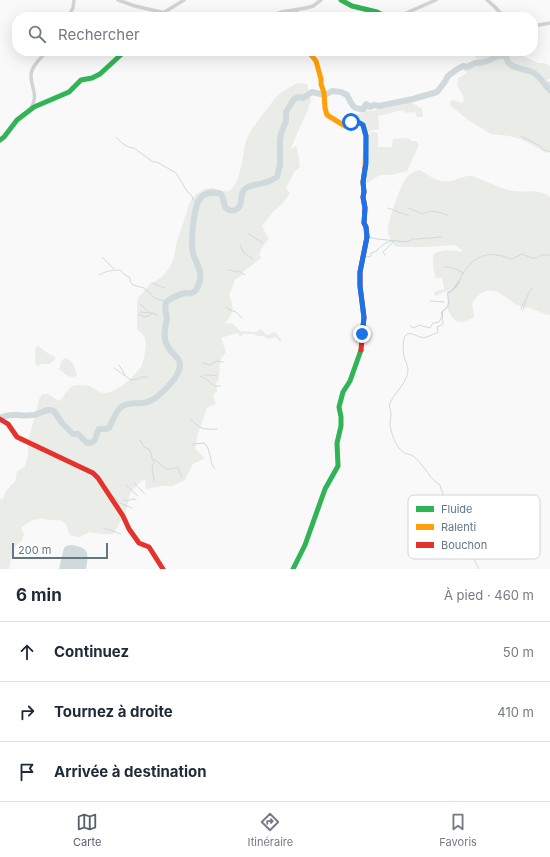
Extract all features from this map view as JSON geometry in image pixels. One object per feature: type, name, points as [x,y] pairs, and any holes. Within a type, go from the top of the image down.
[{"type":"street","points":[[71,12],[74,0]]},
{"type":"street","points":[[118,0],[160,12]]},
{"type":"street","points":[[165,12],[184,0]]},
{"type":"street","points":[[281,12],[313,6],[321,0]]},
{"type":"street","points":[[341,0],[359,9],[376,12]]},
{"type":"street","points":[[408,12],[436,0]]},
{"type":"street","points":[[486,0],[499,12]]},
{"type":"street","points":[[538,25],[550,23]]},
{"type":"street","points":[[30,110],[35,99],[31,76],[32,70],[42,56]]},
{"type":"street","points":[[0,140],[17,120],[30,110],[69,92],[82,80],[92,78],[100,74],[120,56]]},
{"type":"street","points":[[293,569],[305,545],[326,489],[337,470],[337,443],[341,426],[339,407],[343,392],[350,381],[361,351],[364,318],[360,286],[360,272],[367,237],[364,223],[365,208],[363,197],[363,182],[366,163],[366,132],[363,125],[360,123],[351,122],[345,126],[327,115],[324,108],[325,98],[321,79],[316,61],[312,56]]},
{"type":"street","points":[[0,419],[8,424],[17,437],[93,473],[98,478],[123,516],[129,529],[139,543],[149,547],[163,569]]},
{"type":"shaded area","points":[[475,56],[523,56],[538,63],[544,63],[550,66],[550,78],[547,80],[550,82],[550,151],[547,153],[521,139],[491,134],[468,120],[450,105],[450,101],[454,100],[461,103],[464,101],[464,98],[457,85],[458,78],[467,73],[463,70],[463,66],[467,67],[478,63]]},
{"type":"shaded area","points":[[298,83],[307,84],[311,100],[291,149],[296,146],[300,167],[294,172],[286,188],[290,193],[284,202],[274,211],[262,226],[269,239],[259,254],[261,258],[235,280],[229,296],[232,304],[232,310],[230,317],[225,324],[232,323],[240,331],[255,332],[261,329],[267,335],[275,332],[281,341],[279,341],[276,337],[268,339],[263,336],[253,334],[243,334],[241,337],[237,333],[221,338],[226,352],[220,360],[219,380],[216,383],[217,391],[213,395],[216,404],[207,408],[198,433],[195,449],[205,458],[193,464],[185,480],[173,486],[162,486],[147,490],[145,485],[146,479],[140,482],[130,493],[126,513],[113,534],[89,532],[80,537],[72,536],[69,533],[66,524],[60,520],[37,519],[31,521],[21,528],[24,534],[22,540],[13,549],[9,569],[0,569],[0,499],[3,499],[6,490],[15,482],[17,472],[25,466],[28,455],[28,442],[39,399],[42,394],[48,394],[59,401],[71,387],[77,385],[89,386],[101,393],[106,393],[125,384],[137,372],[143,362],[146,345],[144,337],[137,329],[138,298],[150,284],[159,279],[166,272],[171,265],[189,204],[196,194],[205,189],[212,188],[228,192],[232,188],[236,183],[246,141],[252,129],[277,96]]},
{"type":"shaded area","points":[[405,103],[412,103],[422,109],[423,117],[417,117],[415,112],[406,113],[403,110],[378,116],[379,129],[366,132],[356,115],[359,113]]},
{"type":"shaded area","points":[[372,132],[376,132],[378,135],[378,147],[392,147],[393,139],[409,138],[411,141],[416,141],[419,145],[407,171],[391,175],[380,175],[364,185],[366,136]]},
{"type":"shaded area","points":[[419,170],[435,179],[445,182],[472,176],[506,189],[537,192],[546,194],[550,197],[550,315],[517,305],[498,292],[485,291],[479,295],[472,305],[473,318],[465,322],[460,322],[452,317],[447,308],[449,303],[448,294],[460,280],[448,290],[435,296],[434,292],[444,289],[442,278],[436,278],[433,266],[433,257],[434,254],[440,251],[451,250],[462,252],[462,250],[455,245],[398,247],[394,245],[388,233],[392,212],[404,182],[409,175]]},
{"type":"shaded area","points":[[459,280],[460,282],[456,288],[448,294],[449,304],[443,312],[443,319],[441,313],[448,304],[447,292],[452,289]]},
{"type":"shaded area","points":[[37,346],[56,358],[50,364],[41,364],[39,366],[36,365],[35,349]]},
{"type":"shaded area","points":[[65,358],[72,362],[77,375],[70,377],[59,369]]},
{"type":"shaded area","points":[[70,545],[81,547],[86,551],[86,569],[59,569],[64,548]]},
{"type":"waterway","points":[[0,418],[9,415],[34,415],[46,410],[51,410],[54,411],[62,423],[73,434],[78,434],[87,443],[91,443],[95,440],[99,429],[109,428],[121,407],[127,404],[144,403],[156,398],[166,389],[174,379],[180,366],[179,360],[170,350],[165,341],[165,327],[167,318],[165,309],[166,303],[177,296],[195,291],[200,279],[200,272],[193,253],[192,243],[196,206],[202,196],[213,193],[221,194],[226,208],[231,211],[234,210],[240,206],[243,191],[251,186],[267,182],[277,177],[280,165],[281,134],[286,121],[286,112],[294,99],[298,97],[303,98],[312,92],[325,95],[332,91],[341,92],[347,95],[351,104],[360,109],[364,109],[366,104],[370,107],[374,105],[379,106],[413,99],[437,92],[448,76],[463,66],[467,67],[499,56]]},
{"type":"waterway","points":[[504,56],[508,62],[513,66],[535,73],[550,90]]},
{"type":"waterway","points":[[547,88],[547,84],[550,82]]},
{"type":"waterway","points":[[521,136],[542,147],[542,149],[550,152]]},
{"type":"waterway","points":[[116,137],[124,144],[134,148],[153,162],[157,162],[176,173],[187,191],[192,196],[193,200],[195,202],[199,201]]},
{"type":"waterway","points":[[388,208],[408,215]]},
{"type":"waterway","points":[[408,208],[423,214],[432,211],[447,215]]},
{"type":"waterway","points":[[249,234],[263,243]]},
{"type":"waterway","points":[[369,237],[407,242],[413,239],[441,237]]},
{"type":"waterway","points":[[366,256],[371,256],[371,253],[377,251],[384,244],[393,241]]},
{"type":"waterway","points":[[385,255],[383,252],[394,241]]},
{"type":"waterway","points":[[240,245],[244,253],[253,259]]},
{"type":"waterway","points":[[460,280],[465,269],[474,261],[484,256],[498,255],[512,259],[522,254],[531,258],[537,258],[541,255],[550,255]]},
{"type":"waterway","points":[[102,257],[114,269]]},
{"type":"waterway","points":[[444,267],[454,268],[463,273]]},
{"type":"waterway","points":[[99,275],[109,271],[120,270],[130,278],[133,285],[144,288],[155,298],[167,302]]},
{"type":"waterway","points":[[229,270],[239,271],[245,275]]},
{"type":"waterway","points":[[152,283],[165,288]]},
{"type":"waterway","points":[[523,310],[527,296],[532,288]]},
{"type":"waterway","points":[[430,301],[444,302]]},
{"type":"waterway","points":[[521,309],[524,301]]},
{"type":"waterway","points":[[140,304],[149,312]]},
{"type":"waterway","points":[[226,307],[236,312],[242,318]]},
{"type":"waterway","points":[[140,312],[152,313]]},
{"type":"waterway","points":[[138,314],[145,317],[152,313],[157,315]]},
{"type":"waterway","points":[[442,317],[443,324],[437,327],[437,333],[425,337],[420,337],[409,333],[405,337],[403,342],[403,351],[408,368],[407,374],[404,382],[390,403],[390,425],[394,440],[400,450],[404,453],[412,455],[423,466],[431,478],[440,485],[443,495]]},
{"type":"waterway","points":[[410,326],[414,328],[419,325],[430,328],[433,323],[439,322],[441,318]]},
{"type":"waterway","points":[[203,363],[210,365],[217,361],[223,362]]},
{"type":"waterway","points":[[119,365],[125,375]]},
{"type":"waterway","points":[[114,368],[131,380],[147,377]]},
{"type":"waterway","points":[[205,375],[217,376]]},
{"type":"waterway","points":[[200,376],[214,386],[220,386]]},
{"type":"waterway","points":[[191,419],[202,428],[217,429]]},
{"type":"waterway","points":[[140,440],[144,447],[149,449],[152,459],[167,469],[178,467],[182,477]]},
{"type":"waterway","points":[[193,444],[204,443],[208,449],[211,463],[215,469]]},
{"type":"waterway","points":[[153,460],[154,464],[152,466],[154,481]]},
{"type":"waterway","points":[[134,483],[145,494]]},
{"type":"waterway","points":[[126,485],[138,496]]},
{"type":"waterway","points":[[113,496],[120,503],[132,508]]},
{"type":"waterway","points":[[124,500],[136,500]]},
{"type":"waterway","points":[[104,528],[121,534]]},
{"type":"waterway","points":[[474,559],[479,569]]},
{"type":"traffic: fast","points":[[341,0],[352,6],[377,12]]},
{"type":"traffic: fast","points":[[0,140],[17,120],[34,107],[69,92],[81,80],[92,78],[100,74],[120,56]]},
{"type":"traffic: fast","points":[[293,569],[305,545],[325,489],[338,466],[337,443],[341,426],[339,407],[343,392],[350,381],[361,350]]},
{"type":"traffic: slow","points":[[312,56],[316,61],[321,79],[327,115],[345,126],[354,122],[358,122],[363,125],[366,136],[365,168]]},
{"type":"traffic: jam","points":[[361,350],[364,317],[360,286],[360,272],[367,237],[364,223],[365,208],[363,197],[365,168]]},
{"type":"traffic: jam","points":[[0,419],[8,424],[17,437],[93,473],[98,478],[123,516],[129,529],[139,543],[149,547],[163,569]]},
{"type":"route","points":[[351,122],[360,123],[363,125],[366,132],[366,169],[363,182],[363,197],[365,208],[364,223],[367,237],[360,272],[360,286],[364,318],[362,334]]}]
